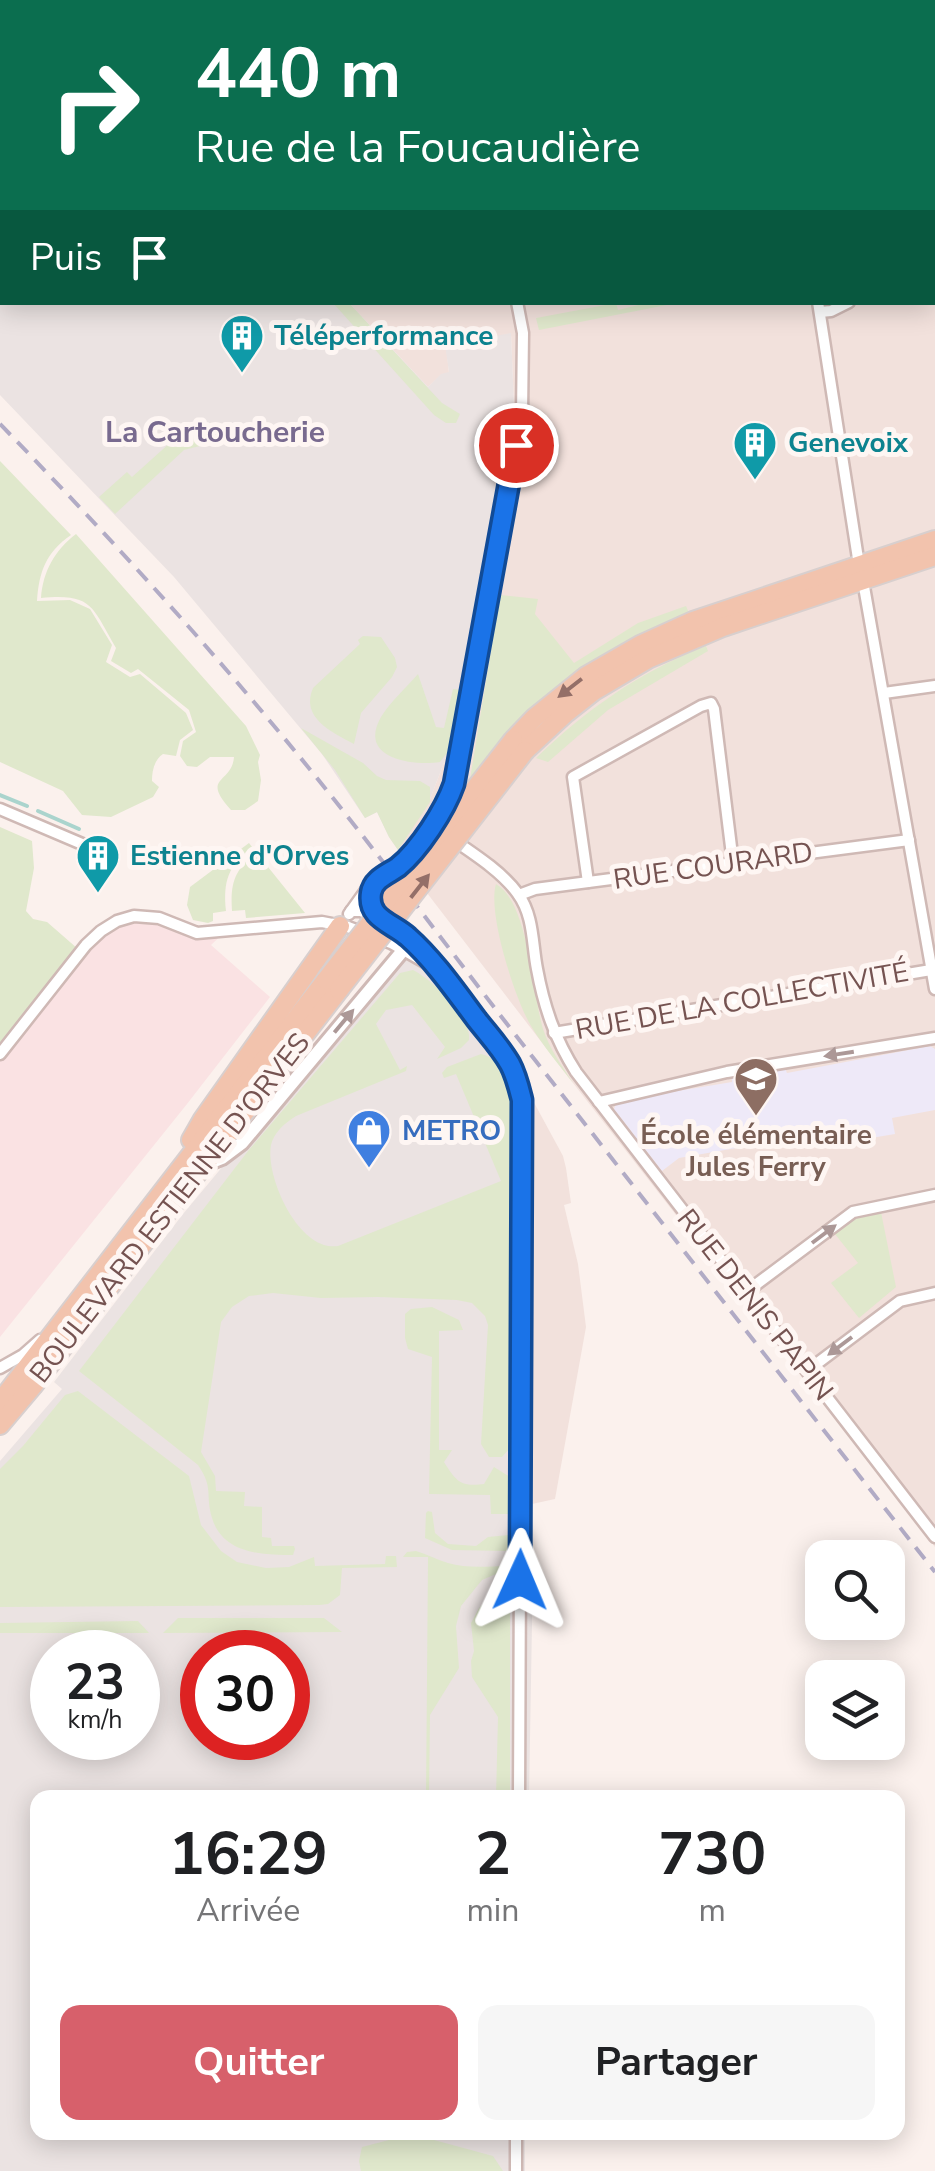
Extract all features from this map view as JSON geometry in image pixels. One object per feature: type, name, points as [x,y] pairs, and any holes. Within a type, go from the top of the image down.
[{"type":"main road","points":[[519,746],[594,691],[648,659],[723,627],[842,588],[861,573],[935,540]]},
{"type":"main road","points":[[333,985],[519,746],[534,718],[586,676],[640,644],[693,621],[935,556]]},
{"type":"main road","points":[[179,1165],[203,1119],[345,918]]},
{"type":"main road","name":"BOULEVARD ESTIENNE D'ORVES","points":[[0,1402],[179,1165],[333,985]]},
{"type":"main road","name":"BOULEVARD ESTIENNE D'ORVES","points":[[0,1425],[204,1165],[333,985]]},
{"type":"street","points":[[345,918],[368,886],[402,864],[450,796],[522,414],[523,333],[518,305]]},
{"type":"street","points":[[843,305],[831,311],[819,307],[861,573],[935,990]]},
{"type":"street","points":[[884,694],[935,686]]},
{"type":"street","points":[[588,882],[573,777],[711,704],[733,863]]},
{"type":"street","points":[[0,808],[108,856]]},
{"type":"street","points":[[432,826],[509,882],[519,895]]},
{"type":"street","name":"RUE COURARD","points":[[519,895],[535,889],[909,840]]},
{"type":"street","points":[[376,881],[371,897],[374,912],[383,922]]},
{"type":"street","name":"RUE DENIS PAPIN","points":[[519,895],[531,926],[537,972],[554,1033],[576,1072],[935,1537]]},
{"type":"street","points":[[0,1054],[86,945],[120,920],[134,916],[160,918],[197,933],[322,922],[345,918],[359,910],[409,938],[510,1063],[522,1100],[519,1790]]},
{"type":"street","points":[[345,918],[348,926],[402,948],[437,970]]},
{"type":"street","points":[[204,1165],[222,1158],[242,1142],[400,954],[403,936],[397,929]]},
{"type":"street","name":"RUE DE LA COLLECTIVITÉ","points":[[554,1033],[931,970]]},
{"type":"street","points":[[598,1102],[727,1072],[935,1038]]},
{"type":"street","points":[[746,1292],[854,1212],[935,1195]]},
{"type":"street","points":[[807,1371],[900,1301],[935,1293]]},
{"type":"street","points":[[0,1368],[23,1355],[66,1316]]},
{"type":"street","points":[[516,2140],[516,2171]]},
{"type":"shaded area","points":[[0,305],[351,305],[428,387],[441,374],[449,372],[445,345],[511,333],[514,405],[462,690],[447,755],[430,799],[398,850],[377,812],[365,818],[322,754],[174,577],[0,395]]},
{"type":"shaded area","points":[[351,305],[935,305],[935,1547],[573,1083],[398,850],[430,799],[447,755],[462,690],[514,405],[511,334],[446,345],[449,373],[428,387]]},
{"type":"shaded area","points":[[134,916],[197,933],[229,928],[211,945],[270,997],[0,1337],[0,1054],[86,945]]},
{"type":"shaded area","points":[[400,954],[437,969],[446,964],[518,1060],[531,1097],[533,1565],[529,1790],[30,1790],[30,2140],[525,2140],[525,2171],[0,2171],[0,1461],[62,1389],[54,1382],[183,1214]]},
{"type":"shaded area","name":"École élémentaire Jules Ferry","points":[[930,1046],[935,1049],[935,1110],[892,1118],[895,1134],[853,1141],[849,1125],[748,1139],[742,1147],[679,1158],[662,1171],[614,1109],[617,1101],[732,1082],[732,1078],[772,1070],[785,1068],[787,1073]]},
{"type":"shaded area","points":[[531,1097],[566,1168],[571,1203],[564,1205],[578,1264],[586,1327],[555,1499],[532,1504]]},
{"type":"green space","points":[[335,305],[351,305],[442,403],[460,414],[456,423],[446,423],[434,415]]},
{"type":"green space","points":[[605,305],[617,305],[618,310],[667,305],[539,330],[536,318]]},
{"type":"green space","points":[[191,424],[200,446],[184,450],[115,514],[99,497],[127,472],[132,477]]},
{"type":"green space","points":[[0,461],[71,535],[55,548],[45,564],[37,601],[70,600],[90,609],[112,645],[106,662],[130,677],[140,674],[186,713],[193,730],[180,740],[176,756],[163,754],[156,763],[152,781],[159,787],[153,797],[111,817],[82,815],[63,791],[0,762]]},
{"type":"green space","points":[[76,534],[246,726],[260,755],[261,780],[258,801],[245,810],[231,810],[218,791],[234,757],[210,757],[197,767],[187,766],[180,756],[183,741],[196,732],[189,710],[138,669],[131,673],[111,661],[116,648],[89,606],[71,598],[41,598],[51,562]]},
{"type":"green space","points":[[500,595],[538,599],[535,614],[574,663],[638,623],[686,606],[689,613],[642,635],[575,676],[515,726],[470,779]]},
{"type":"green space","points":[[363,636],[381,637],[397,667],[361,713],[354,744],[320,723],[310,699],[313,688],[360,644],[358,640]]},
{"type":"green space","points":[[706,646],[708,651],[608,710],[548,762],[536,758],[616,693],[659,667]]},
{"type":"green space","points":[[418,674],[436,727],[444,728],[453,689],[462,690],[447,753],[440,762],[403,761],[382,751],[376,742],[381,717]]},
{"type":"green space","points":[[301,728],[363,763],[377,776],[420,781],[430,787],[430,802],[398,850],[377,812],[365,818],[335,770]]},
{"type":"green space","points":[[0,827],[32,841],[34,868],[26,911],[33,919],[47,922],[78,949],[0,1047]]},
{"type":"green space","points":[[249,843],[252,847],[229,875],[226,911],[213,913],[213,921],[208,923],[193,920],[187,905],[190,887]]},
{"type":"green space","points":[[256,852],[305,913],[246,918],[245,910],[232,911],[235,877]]},
{"type":"green space","points":[[496,884],[516,909],[543,1029],[573,1083],[536,1033],[518,996],[495,915]]},
{"type":"green space","points":[[413,970],[450,1000],[464,1021],[469,1040],[437,1059],[445,1047],[412,1005],[386,1010],[376,1024],[400,1070],[407,1066],[406,1071],[288,1122],[271,1145],[273,1175],[298,1225],[324,1245],[338,1246],[501,1181],[456,1074],[444,1078],[442,1073],[447,1067],[481,1054],[497,1064],[512,1095],[511,1447],[502,1457],[489,1457],[481,1444],[488,1325],[472,1303],[273,1293],[249,1296],[232,1307],[221,1322],[201,1452],[215,1476],[216,1491],[245,1492],[244,1506],[262,1507],[262,1537],[271,1538],[272,1546],[295,1549],[293,1555],[245,1550],[234,1546],[217,1530],[208,1486],[198,1465],[79,1371],[248,1151],[400,973]]},
{"type":"green space","points":[[880,1207],[896,1287],[859,1318],[831,1283],[858,1263],[831,1229],[853,1212]]},
{"type":"green space","points":[[432,1307],[459,1320],[463,1330],[439,1331],[439,1450],[452,1450],[444,1462],[464,1483],[484,1484],[494,1467],[510,1477],[509,1514],[491,1514],[490,1495],[429,1494],[432,1357],[408,1349],[405,1314],[411,1309]]},
{"type":"green space","points":[[78,1391],[189,1476],[201,1525],[221,1551],[237,1562],[266,1568],[289,1567],[314,1557],[315,1566],[385,1564],[386,1556],[396,1556],[397,1567],[342,1568],[340,1595],[320,1605],[0,1607],[0,1469],[65,1395]]},
{"type":"green space","points":[[428,1511],[432,1512],[435,1533],[448,1544],[476,1546],[488,1537],[509,1535],[511,1544],[506,1551],[452,1550],[425,1538]]},
{"type":"green space","points":[[416,1551],[455,1565],[510,1568],[482,1580],[461,1606],[456,1626],[459,1668],[430,1715],[429,1790],[426,1790],[428,1557],[403,1557]]},
{"type":"green space","points":[[503,1595],[510,1603],[510,1790],[496,1790],[498,1717],[472,1677],[471,1623],[489,1598]]},
{"type":"green space","points":[[178,1618],[324,1618],[342,1632],[180,1630],[163,1633]]},
{"type":"green space","points":[[138,1621],[146,1630],[0,1633],[0,1623]]},
{"type":"green space","points":[[389,2140],[434,2140],[493,2156],[503,2171],[361,2171],[362,2147]]},
{"type":"waterway","points":[[0,795],[27,806]]},
{"type":"waterway","points":[[38,811],[79,829]]},
{"type":"railway","points":[[0,424],[158,592],[308,767],[935,1572]]},
{"type":"place","name":"Téléperformance","points":[[242,374]]},
{"type":"place","name":"Genevoix","points":[[755,481]]},
{"type":"place","name":"Estienne d'Orves","points":[[98,894]]},
{"type":"place","name":"École élémentaire Jules Ferry","points":[[756,1117]]},
{"type":"place","name":"METRO","points":[[369,1169]]},
{"type":"district","name":"La Cartoucherie","points":[[215,432]]},
{"type":"route","points":[[516,445],[454,784],[432,826],[402,864],[376,881],[371,897],[374,912],[409,938],[510,1063],[522,1100],[520,1580]]}]
